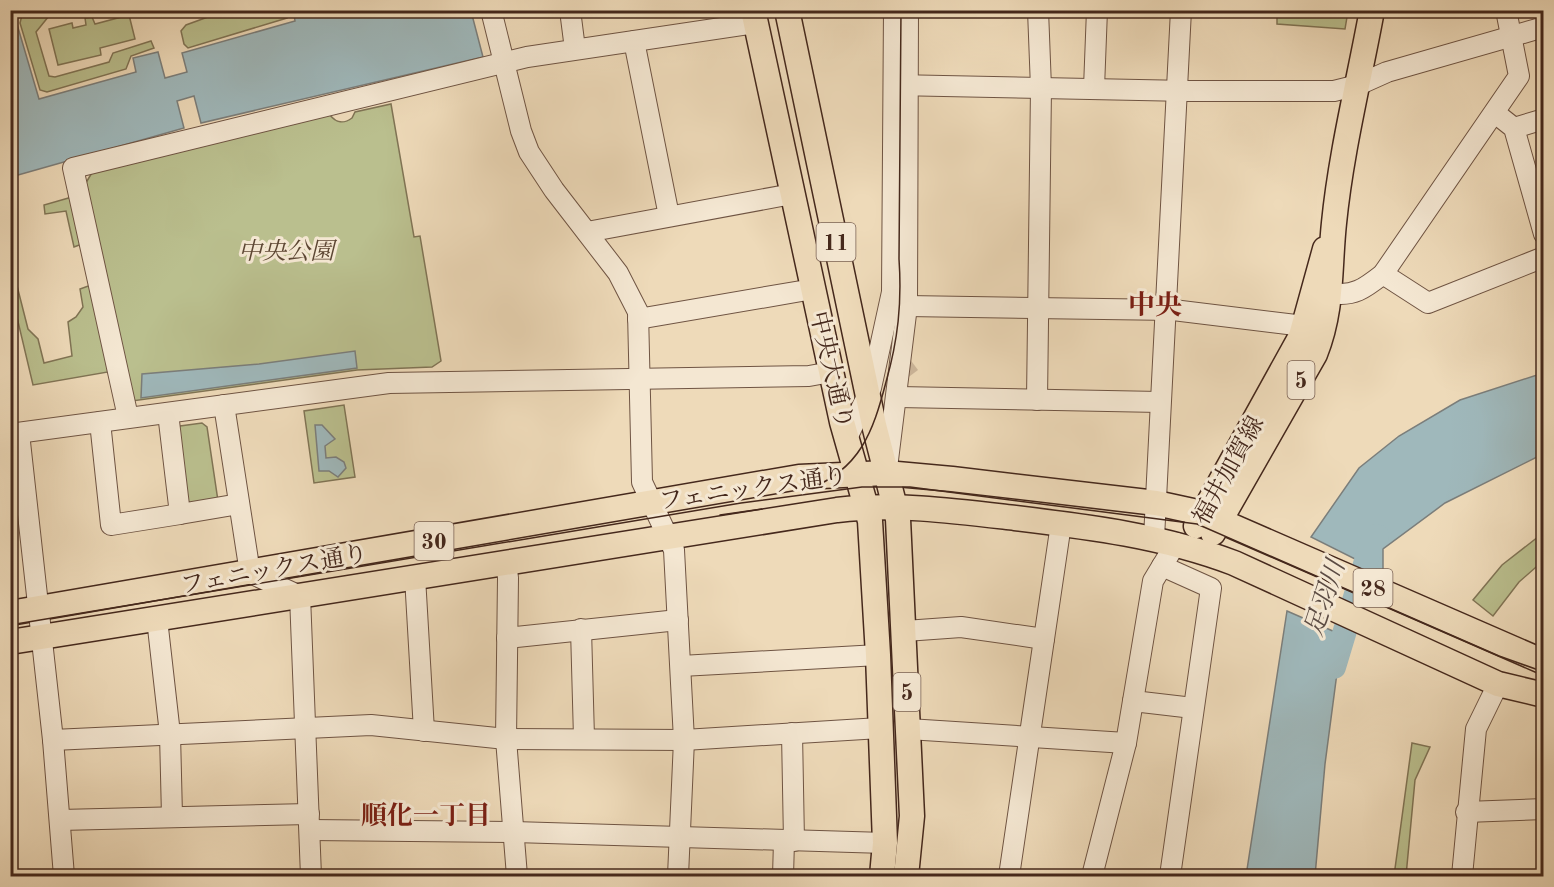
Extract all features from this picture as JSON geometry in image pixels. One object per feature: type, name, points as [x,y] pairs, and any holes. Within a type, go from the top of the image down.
[{"type":"main road","name":"中央大通り","points":[[787,10],[853,324],[886,473],[896,507],[905,631],[912,816],[906,876]]},
{"type":"main road","name":"福井加賀線","points":[[1175,543],[1210,537],[1315,354],[1323,336],[1331,293],[1334,224],[1372,10]]},
{"type":"main road","name":"中央大通り","points":[[754,17],[831,372],[867,507],[874,560],[878,654],[885,843],[882,876]]},
{"type":"main road","name":"福井加賀線","points":[[1221,521],[1304,326],[1318,268],[1334,224]]},
{"type":"main road","points":[[798,477],[827,463],[847,438]]},
{"type":"main road","name":"フェニックス通り","points":[[10,613],[798,477],[886,473],[1156,503],[1221,521],[1505,647],[1544,662]]},
{"type":"main road","name":"フェニックス通り","points":[[10,642],[506,562],[546,559],[867,507],[896,507],[948,510],[1061,524],[1175,543],[1234,563],[1492,681],[1544,695]]},
{"type":"street","points":[[491,10],[521,131],[529,152],[554,190],[624,283],[638,319],[642,482],[674,550],[684,740],[678,876]]},
{"type":"street","points":[[570,10],[575,49]]},
{"type":"street","points":[[886,473],[898,397],[907,306],[901,85],[894,10]]},
{"type":"street","points":[[847,438],[869,395],[888,320],[901,85],[908,10]]},
{"type":"street","points":[[1037,400],[1041,88],[1038,10]]},
{"type":"street","points":[[1094,88],[1097,10]]},
{"type":"street","points":[[1092,876],[1126,743],[1153,582],[1175,543],[1156,503],[1164,309],[1181,10]]},
{"type":"street","points":[[1331,293],[1347,296],[1359,292],[1383,274],[1519,76],[1506,10]]},
{"type":"street","points":[[128,417],[73,168],[502,55],[634,41],[754,17]]},
{"type":"street","points":[[901,85],[1334,91],[1358,85],[1387,72],[1544,27]]},
{"type":"street","points":[[634,41],[669,216]]},
{"type":"street","points":[[1495,113],[1514,128],[1544,234]]},
{"type":"street","points":[[1514,128],[1544,119]]},
{"type":"street","points":[[587,232],[792,194]]},
{"type":"street","points":[[1383,274],[1428,303],[1544,256]]},
{"type":"street","points":[[638,319],[813,289]]},
{"type":"street","points":[[907,306],[1164,309],[1304,326]]},
{"type":"street","points":[[853,324],[860,336],[869,338],[880,333],[888,320]]},
{"type":"street","points":[[64,876],[53,740],[15,434],[389,383],[809,376],[831,372]]},
{"type":"street","points":[[898,397],[1160,402]]},
{"type":"street","points":[[224,405],[250,573],[300,596],[307,727],[311,876]]},
{"type":"street","points":[[168,413],[180,514]]},
{"type":"street","points":[[100,422],[111,525],[239,504]]},
{"type":"street","points":[[1010,876],[1061,524]]},
{"type":"street","points":[[506,562],[506,740],[517,876]]},
{"type":"street","points":[[1162,566],[1211,588],[1170,876]]},
{"type":"street","points":[[415,577],[424,731]]},
{"type":"street","points":[[157,619],[170,734],[172,816]]},
{"type":"street","points":[[507,638],[678,620]]},
{"type":"street","points":[[905,631],[961,627],[1044,639]]},
{"type":"street","points":[[581,629],[584,738]]},
{"type":"street","points":[[681,666],[878,654]]},
{"type":"street","points":[[1462,876],[1466,812],[1476,729],[1492,681]]},
{"type":"street","points":[[1133,701],[1193,708]]},
{"type":"street","points":[[53,740],[371,725],[506,740],[584,738],[684,740],[880,728]]},
{"type":"street","points":[[908,729],[1126,743]]},
{"type":"street","points":[[783,876],[789,841],[792,733]]},
{"type":"street","points":[[1466,812],[1544,808]]},
{"type":"street","points":[[60,820],[172,816],[514,832],[885,843]]},
{"type":"green space","points":[[227,10],[293,11],[287,18],[188,48],[184,44],[181,31],[186,25]]},
{"type":"green space","points":[[1277,10],[1348,11],[1345,29],[1277,24]]},
{"type":"green space","points":[[33,11],[49,11],[49,16],[36,32],[49,76],[55,77],[109,62],[113,53],[151,41],[154,48],[131,56],[126,69],[47,92],[40,90],[20,23],[22,15]]},
{"type":"green space","points":[[129,15],[135,39],[100,48],[101,55],[58,65],[49,29],[72,23],[73,28],[86,25],[85,18],[92,17],[95,24]]},
{"type":"green space","name":"中央公園","points":[[391,104],[414,237],[420,236],[441,361],[432,367],[357,370],[132,401],[84,186],[96,166],[330,115],[337,121],[346,121],[352,118],[355,112]]},
{"type":"green space","points":[[72,197],[82,244],[74,247],[66,211],[45,214],[44,205]]},
{"type":"green space","points":[[10,270],[13,270],[28,329],[38,339],[44,363],[72,356],[68,322],[76,317],[83,307],[80,289],[91,285],[108,372],[33,385],[11,292]]},
{"type":"green space","points":[[344,405],[355,477],[314,483],[304,411]]},
{"type":"green space","points":[[202,423],[207,427],[218,501],[183,507],[176,429],[180,426]]},
{"type":"green space","points":[[1543,533],[1543,561],[1519,582],[1493,616],[1473,600],[1502,565]]},
{"type":"green space","points":[[1412,743],[1430,747],[1415,780],[1406,876],[1394,876]]},
{"type":"water","points":[[11,11],[22,11],[14,14],[39,99],[136,72],[133,58],[158,52],[165,78],[187,72],[182,53],[295,21],[294,15],[301,13],[300,11],[471,11],[483,57],[201,123],[194,96],[177,101],[184,128],[11,177]]},
{"type":"water","points":[[355,351],[357,368],[141,398],[142,374],[259,364]]},
{"type":"water","points":[[1543,373],[1543,454],[1445,503],[1383,549],[1383,573],[1311,537],[1359,468],[1399,436],[1460,400]]},
{"type":"water","points":[[315,425],[322,425],[335,439],[325,446],[326,458],[336,457],[344,462],[346,468],[338,477],[329,471],[319,471]]},
{"type":"water","points":[[1287,611],[1342,635],[1325,764],[1315,876],[1246,876]]},
{"type":"waterway","name":"足羽川","points":[[1334,667],[1372,541],[1377,536]]},
{"type":"tunnel","points":[[898,360],[913,380]]},
{"type":"tram line","points":[[809,489],[841,471],[862,447],[876,417],[894,351],[900,291],[901,10]]},
{"type":"tram line","points":[[10,625],[741,503],[862,487],[910,487],[1197,524],[1499,656],[1544,672]]},
{"type":"tram line","points":[[720,515],[762,509]]},
{"type":"district","name":"中央","points":[[1155,305]]},
{"type":"district","name":"順化一丁目","points":[[426,815]]}]
